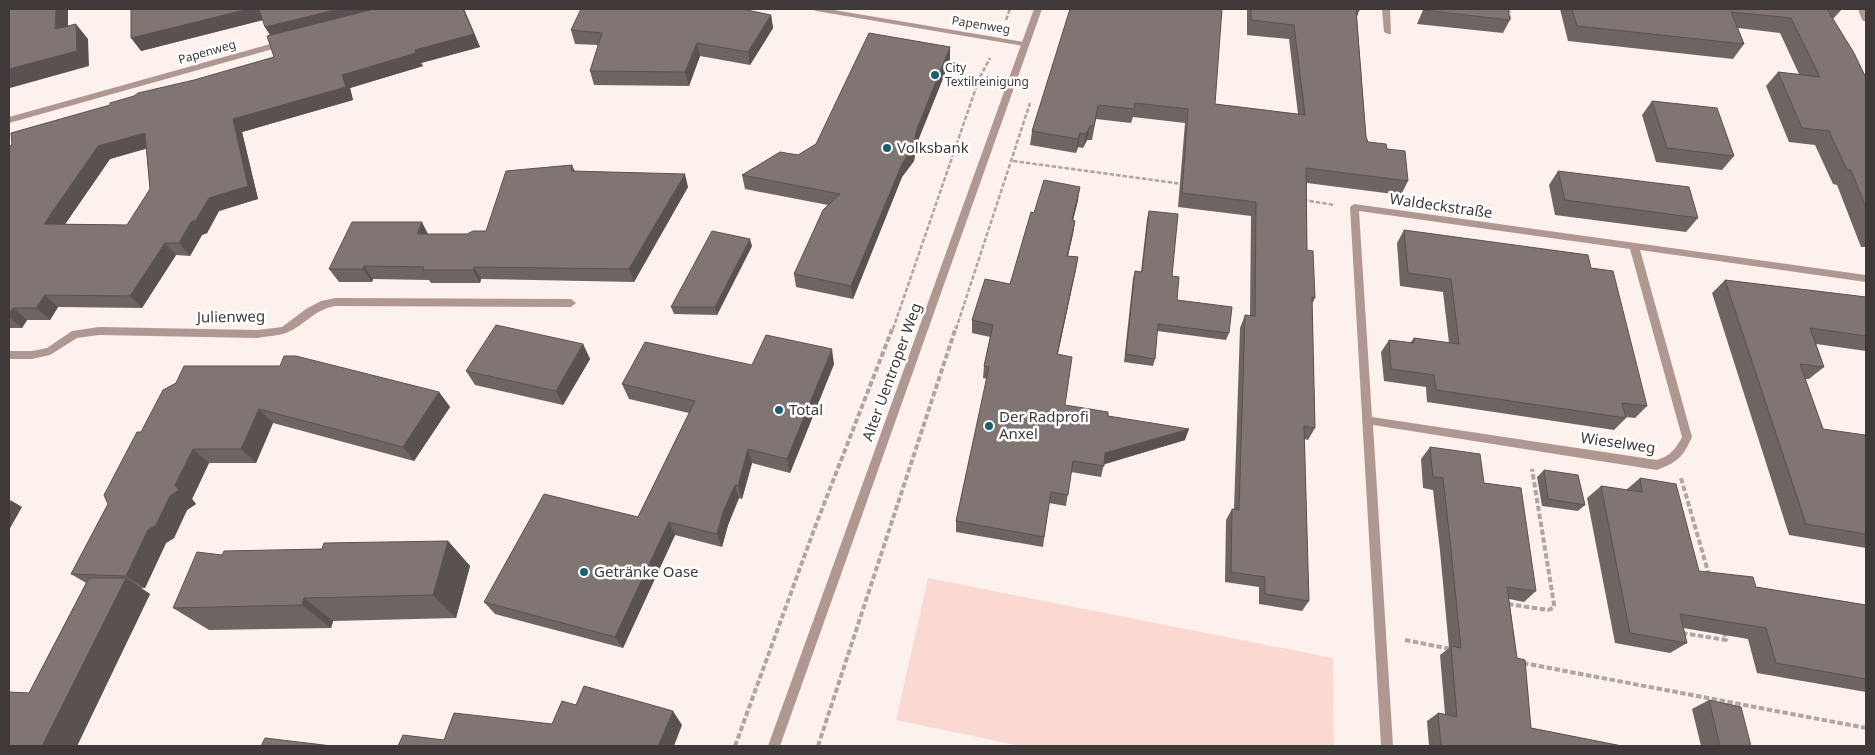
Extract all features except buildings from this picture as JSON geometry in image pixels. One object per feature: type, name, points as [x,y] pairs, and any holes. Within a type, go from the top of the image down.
[{"type":"street","name":"Papenweg","points":[[816,9],[1024,44]]},
{"type":"street","name":"Alter Uentroper Weg","points":[[774,746],[1038,9]]},
{"type":"street","points":[[1386,9],[1388,32]]},
{"type":"street","points":[[1862,9],[1866,20]]},
{"type":"street","name":"Papenweg","points":[[9,120],[295,39]]},
{"type":"street","points":[[1354,208],[1387,746]]},
{"type":"street","name":"Waldeckstraße","points":[[1354,208],[1866,278]]},
{"type":"street","name":"Wieselweg","points":[[1366,420],[1657,465],[1672,460],[1681,451],[1687,437],[1634,246]]},
{"type":"street","name":"Julienweg","points":[[9,355],[32,355],[50,351],[75,334],[99,330],[258,334],[276,332],[284,330],[324,304],[335,302],[571,302]]},
{"type":"path","points":[[735,746],[815,527],[888,342],[979,79],[999,40],[1010,9]]},
{"type":"path","points":[[1509,9],[1510,19]]},
{"type":"path","points":[[818,746],[1013,161],[1032,98]]},
{"type":"path","points":[[1013,161],[1190,185]]},
{"type":"path","points":[[1297,200],[1354,208]]},
{"type":"path","points":[[1508,604],[1548,610],[1553,608],[1554,604],[1528,445]]},
{"type":"path","points":[[1672,460],[1684,483],[1711,585]]},
{"type":"path","points":[[1676,632],[1726,640],[1724,631]]},
{"type":"path","points":[[1380,634],[1458,650]]},
{"type":"path","points":[[1515,661],[1866,728]]},
{"type":"shaded area","points":[[928,578],[1333,658],[1334,746],[1020,746],[896,720]]},
{"type":"place","name":"City Textilreinigung","points":[[935,75]]},
{"type":"place","name":"Volksbank","points":[[887,148]]},
{"type":"place","name":"Total","points":[[779,410]]},
{"type":"place","name":"Der Radprofi Anxel","points":[[989,426]]},
{"type":"place","name":"Getränke Oase","points":[[584,572]]}]
